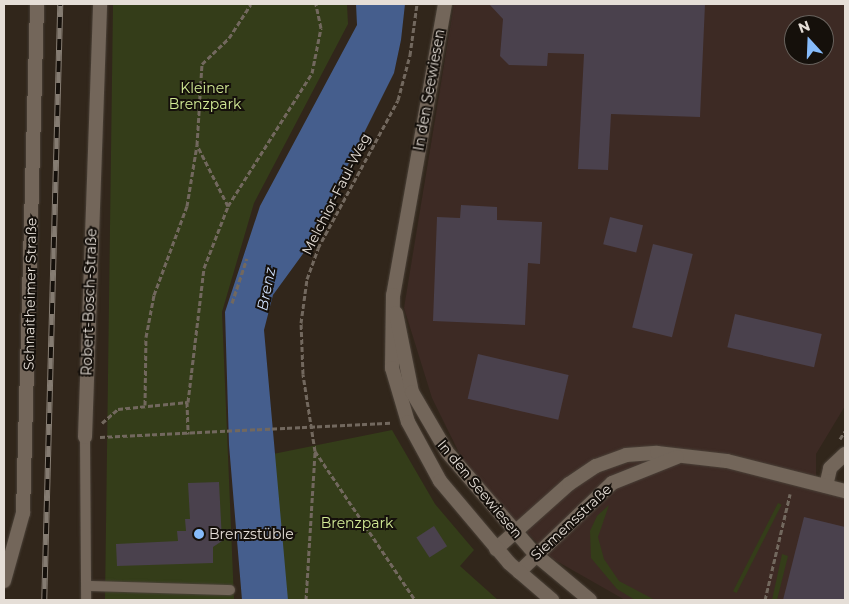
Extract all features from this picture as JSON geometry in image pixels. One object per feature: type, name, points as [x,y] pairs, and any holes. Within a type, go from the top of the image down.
[{"type":"street","name":"Schnaitheimer Straße","points":[[4,581],[23,513],[37,4]]},
{"type":"street","name":"Robert-Bosch-Straße","points":[[85,438],[100,4]]},
{"type":"street","name":"In den Seewiesen","points":[[445,4],[393,295],[392,368],[408,422],[440,481],[496,549],[518,572],[552,600]]},
{"type":"street","name":"In den Seewiesen","points":[[393,295],[408,379],[420,410],[447,452],[514,532],[536,555],[590,600]]},
{"type":"street","points":[[826,486],[830,468],[841,449]]},
{"type":"street","name":"Siemensstraße","points":[[496,549],[569,484],[596,466],[634,454],[682,456],[727,461],[845,491]]},
{"type":"street","name":"Siemensstraße","points":[[518,572],[612,483],[682,456]]},
{"type":"lane","name":"Robert-Bosch-Straße","points":[[85,438],[86,600]]},
{"type":"lane","points":[[87,586],[230,590]]},
{"type":"path","points":[[145,405],[146,337],[154,295],[187,206],[197,145],[202,64],[229,38],[251,4]]},
{"type":"path","points":[[188,434],[187,402],[204,268],[228,206],[312,73],[321,28],[316,4]]},
{"type":"path","name":"Melchior-Faul-Weg","points":[[306,600],[315,451],[303,374],[301,323],[307,279],[318,248],[398,100],[410,55],[417,4]]},
{"type":"path","points":[[197,145],[228,206]]},
{"type":"path","points":[[232,303],[247,258]]},
{"type":"path","points":[[85,438],[118,409],[187,402]]},
{"type":"path","points":[[85,438],[313,430],[408,422]]},
{"type":"path","points":[[841,449],[845,431]]},
{"type":"path","points":[[315,451],[415,600]]},
{"type":"path","points":[[765,600],[793,479]]},
{"type":"shaded area","points":[[454,4],[845,4],[845,406],[816,454],[816,483],[845,491],[845,600],[625,600],[553,559],[469,473],[432,398],[404,308]]},
{"type":"green space","name":"Kleiner Brenzpark","points":[[113,4],[347,4],[348,24],[254,203],[222,312],[234,600],[105,600]]},
{"type":"green space","name":"Brenzpark","points":[[392,430],[435,504],[474,550],[460,566],[498,600],[286,600],[273,454]]},
{"type":"green space","points":[[778,503],[782,505],[737,593],[733,591]]},
{"type":"green space","points":[[609,505],[598,537],[604,559],[619,581],[655,600],[635,600],[617,589],[591,558],[590,531],[597,516]]},
{"type":"green space","points":[[782,554],[788,556],[777,600],[772,600]]},
{"type":"water","name":"Brenz","points":[[356,4],[405,4],[401,40],[394,73],[305,251],[273,295],[264,330],[288,600],[242,600],[229,445],[225,312],[260,206],[357,25]]},
{"type":"building","points":[[489,4],[705,4],[700,117],[611,114],[608,170],[578,169],[584,54],[548,53],[547,66],[509,65],[500,56],[503,19]]},
{"type":"building","points":[[461,205],[497,207],[497,220],[542,222],[540,264],[528,263],[525,325],[433,321],[437,217],[460,218]]},
{"type":"building","points":[[610,217],[643,225],[636,252],[603,244]]},
{"type":"building","points":[[653,244],[693,254],[672,337],[632,327]]},
{"type":"building","points":[[735,314],[822,334],[814,367],[727,347]]},
{"type":"building","points":[[478,354],[569,375],[558,420],[468,399]]},
{"type":"building","points":[[219,482],[222,541],[213,547],[213,563],[117,566],[116,544],[178,541],[177,531],[186,531],[185,519],[190,519],[188,483]]},
{"type":"building","points":[[804,517],[845,527],[845,600],[783,600]]},
{"type":"building","points":[[434,526],[447,546],[429,558],[416,537]]},
{"type":"railway","points":[[44,600],[60,4]]},
{"type":"place","name":"Brenzstüble","points":[[199,534]]}]
